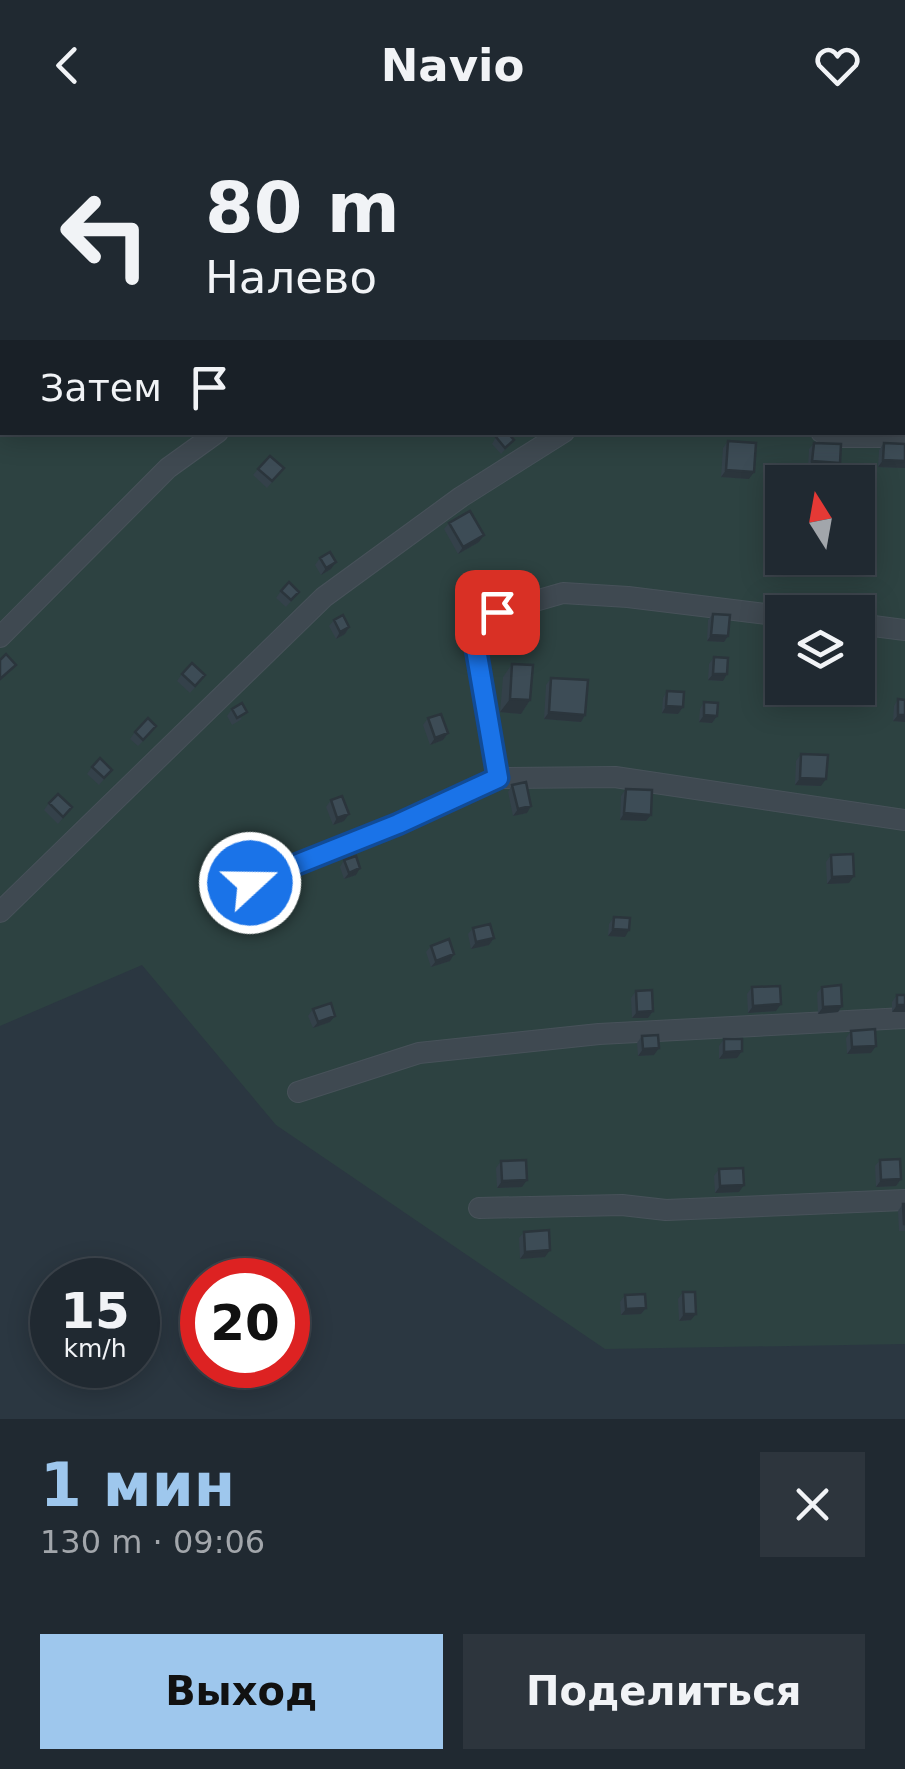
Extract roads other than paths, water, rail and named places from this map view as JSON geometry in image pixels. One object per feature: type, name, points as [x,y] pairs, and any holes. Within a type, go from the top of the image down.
[{"type":"lane","points":[[0,637],[168,468],[214,435]]},
{"type":"lane","points":[[0,912],[324,597],[461,498],[559,435]]},
{"type":"lane","points":[[828,435],[905,436]]},
{"type":"lane","points":[[498,778],[476,649],[497,612],[563,593],[765,614]]},
{"type":"lane","points":[[875,626],[905,630]]},
{"type":"lane","points":[[250,883],[398,824],[498,778],[615,777],[905,820]]},
{"type":"lane","points":[[298,1092],[419,1052],[599,1034],[905,1018]]},
{"type":"lane","points":[[479,1208],[622,1205],[666,1210],[905,1200]]}]
